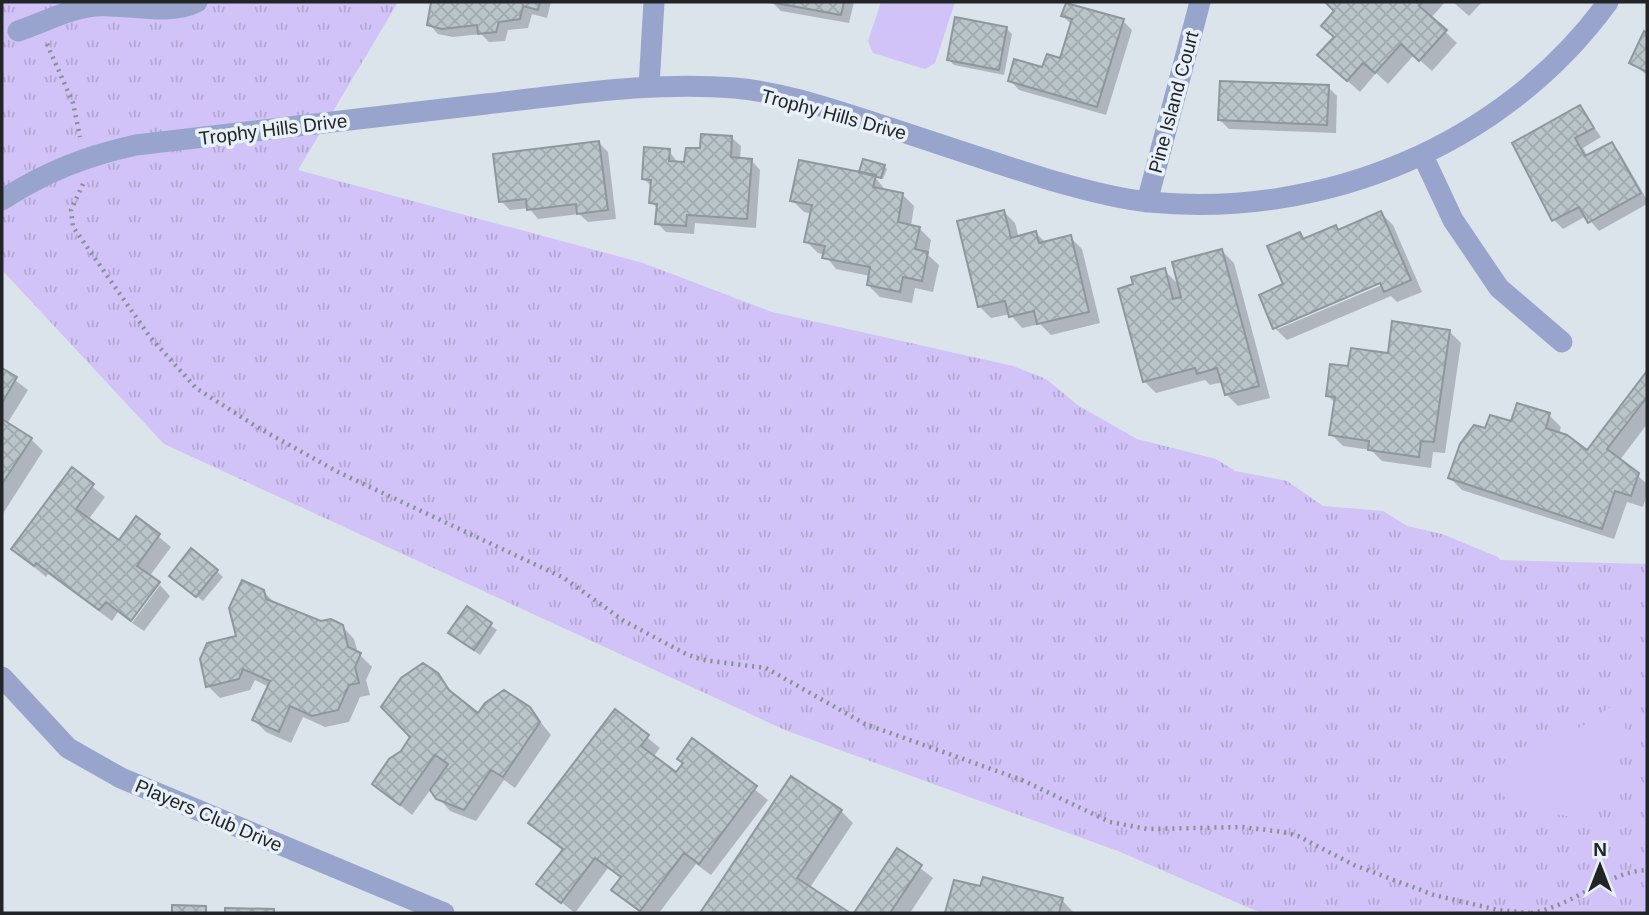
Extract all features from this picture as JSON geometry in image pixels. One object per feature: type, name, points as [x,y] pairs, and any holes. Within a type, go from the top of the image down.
[{"type":"street","points":[[18,32],[53,17],[96,6],[177,8],[197,2]]},
{"type":"street","points":[[649,86],[654,2]]},
{"type":"street","name":"Pine Island Court","points":[[1147,202],[1200,2]]},
{"type":"street","name":"Trophy Hills Drive","points":[[2,200],[39,176],[82,158],[136,145],[649,86],[738,88],[826,107],[1055,181],[1147,202],[1218,205],[1288,198],[1357,182],[1423,156],[1483,121],[1539,79],[1587,30],[1608,2]]},
{"type":"street","points":[[1423,156],[1453,220],[1499,288],[1562,342]]},
{"type":"street","name":"Players Club Drive","points":[[2,677],[24,705],[68,748],[121,778],[444,913]]},
{"type":"path","points":[[18,32],[44,40],[52,52],[73,103],[82,158],[83,187],[71,210],[73,227],[150,337],[196,388],[257,427],[338,472],[564,578],[624,621],[665,643],[703,660],[774,671],[865,724],[1022,780],[1110,821],[1147,829],[1242,827],[1283,832],[1298,836],[1354,865],[1434,895],[1489,908],[1530,913],[1565,905],[1618,877],[1647,870]]},
{"type":"green space","points":[[2,2],[398,2],[298,170],[643,263],[772,312],[1013,366],[1046,379],[1079,406],[1137,439],[1216,459],[1235,471],[1287,481],[1323,506],[1383,511],[1407,526],[1442,534],[1500,560],[1647,564],[1647,913],[1261,913],[1118,851],[785,730],[164,444],[2,270]]},
{"type":"green space","points":[[881,2],[955,2],[935,63],[925,69],[873,53],[868,41]]},
{"type":"green space","points":[[1611,707],[1622,714],[1626,727],[1624,745],[1610,784],[1600,801],[1589,812],[1579,817],[1571,817],[1510,803],[1496,787],[1500,771],[1506,760],[1515,752],[1578,728]]},
{"type":"building","points":[[431,2],[540,2],[538,10],[523,6],[520,19],[499,22],[496,32],[478,34],[477,25],[442,29],[427,25]]},
{"type":"building","points":[[770,2],[844,2],[841,15]]},
{"type":"building","points":[[1325,2],[1423,2],[1419,6],[1447,30],[1419,61],[1401,44],[1375,73],[1363,63],[1347,81],[1317,55],[1334,37],[1321,26],[1334,11]]},
{"type":"building","points":[[1066,3],[1124,19],[1097,107],[1008,81],[1014,59],[1042,67],[1047,54],[1060,58],[1072,19],[1061,16]]},
{"type":"building","points":[[955,17],[1007,27],[999,70],[947,60]]},
{"type":"building","points":[[1644,31],[1647,33],[1647,72],[1629,63]]},
{"type":"building","points":[[1220,81],[1329,85],[1327,125],[1218,120]]},
{"type":"building","points":[[1580,105],[1594,128],[1575,138],[1585,156],[1612,142],[1641,193],[1588,223],[1579,207],[1552,221],[1512,143]]},
{"type":"building","points":[[701,134],[732,136],[731,157],[752,159],[747,219],[687,215],[686,226],[655,224],[657,204],[649,203],[651,180],[642,179],[644,147],[670,149],[669,161],[684,162],[686,148],[700,148]]},
{"type":"building","points":[[599,141],[608,210],[577,214],[576,204],[527,210],[526,199],[499,202],[493,154]]},
{"type":"building","points":[[863,159],[885,165],[881,178],[859,172]]},
{"type":"building","points":[[799,160],[876,175],[873,187],[903,193],[898,222],[920,227],[915,249],[928,252],[922,281],[903,277],[900,292],[867,285],[870,267],[822,258],[825,246],[804,242],[812,205],[790,201]]},
{"type":"building","points":[[1004,210],[1011,238],[1036,231],[1039,243],[1071,235],[1089,312],[1037,324],[1034,311],[1009,317],[1005,301],[978,307],[957,221]]},
{"type":"building","points":[[1381,211],[1411,280],[1384,292],[1380,283],[1273,329],[1259,295],[1283,284],[1267,246],[1300,232],[1303,239],[1336,225],[1338,230]]},
{"type":"building","points":[[1222,249],[1259,386],[1225,395],[1217,368],[1197,374],[1195,368],[1143,382],[1118,289],[1133,284],[1131,277],[1165,268],[1173,299],[1181,297],[1172,262]]},
{"type":"building","points":[[1392,321],[1450,330],[1434,442],[1421,441],[1419,457],[1368,450],[1369,441],[1329,435],[1335,397],[1326,396],[1330,364],[1348,366],[1351,348],[1388,353]]},
{"type":"building","points":[[2,368],[17,377],[2,403]]},
{"type":"building","points":[[1647,371],[1647,397],[1607,449],[1639,473],[1631,496],[1615,491],[1602,529],[1448,478],[1460,444],[1474,425],[1485,428],[1490,415],[1511,421],[1517,403],[1550,413],[1546,428],[1567,435],[1587,450]]},
{"type":"building","points":[[2,419],[32,438],[2,484]]},
{"type":"building","points":[[72,467],[94,484],[76,509],[119,540],[136,516],[160,534],[137,566],[160,582],[131,621],[106,602],[99,610],[36,563],[34,566],[11,549]]},
{"type":"building","points":[[191,548],[218,570],[196,597],[169,576]]},
{"type":"building","points":[[242,580],[264,590],[266,599],[321,621],[331,619],[343,625],[348,647],[361,653],[355,667],[359,683],[349,685],[338,710],[312,716],[290,706],[279,732],[252,720],[270,681],[243,669],[239,679],[206,687],[200,659],[207,643],[236,636],[229,608]]},
{"type":"building","points":[[467,606],[492,623],[474,650],[448,633]]},
{"type":"building","points":[[423,663],[438,673],[449,690],[478,713],[485,703],[504,690],[530,707],[540,722],[503,777],[491,770],[464,810],[436,799],[430,790],[448,764],[435,755],[400,805],[372,784],[389,759],[401,751],[410,737],[381,707],[401,678]]},
{"type":"building","points":[[615,709],[649,735],[641,746],[676,772],[683,763],[677,759],[692,738],[757,786],[699,864],[684,853],[640,911],[611,890],[621,877],[595,858],[561,903],[536,884],[563,849],[528,823]]},
{"type":"building","points":[[791,776],[842,810],[797,878],[850,913],[700,913]]},
{"type":"building","points":[[897,848],[922,865],[890,913],[854,913]]},
{"type":"building","points":[[983,877],[1063,898],[1059,913],[945,913],[954,880],[980,886]]},
{"type":"building","points":[[172,905],[206,906],[206,913],[172,913]]},
{"type":"building","points":[[225,908],[274,909],[274,913],[225,913]]}]
